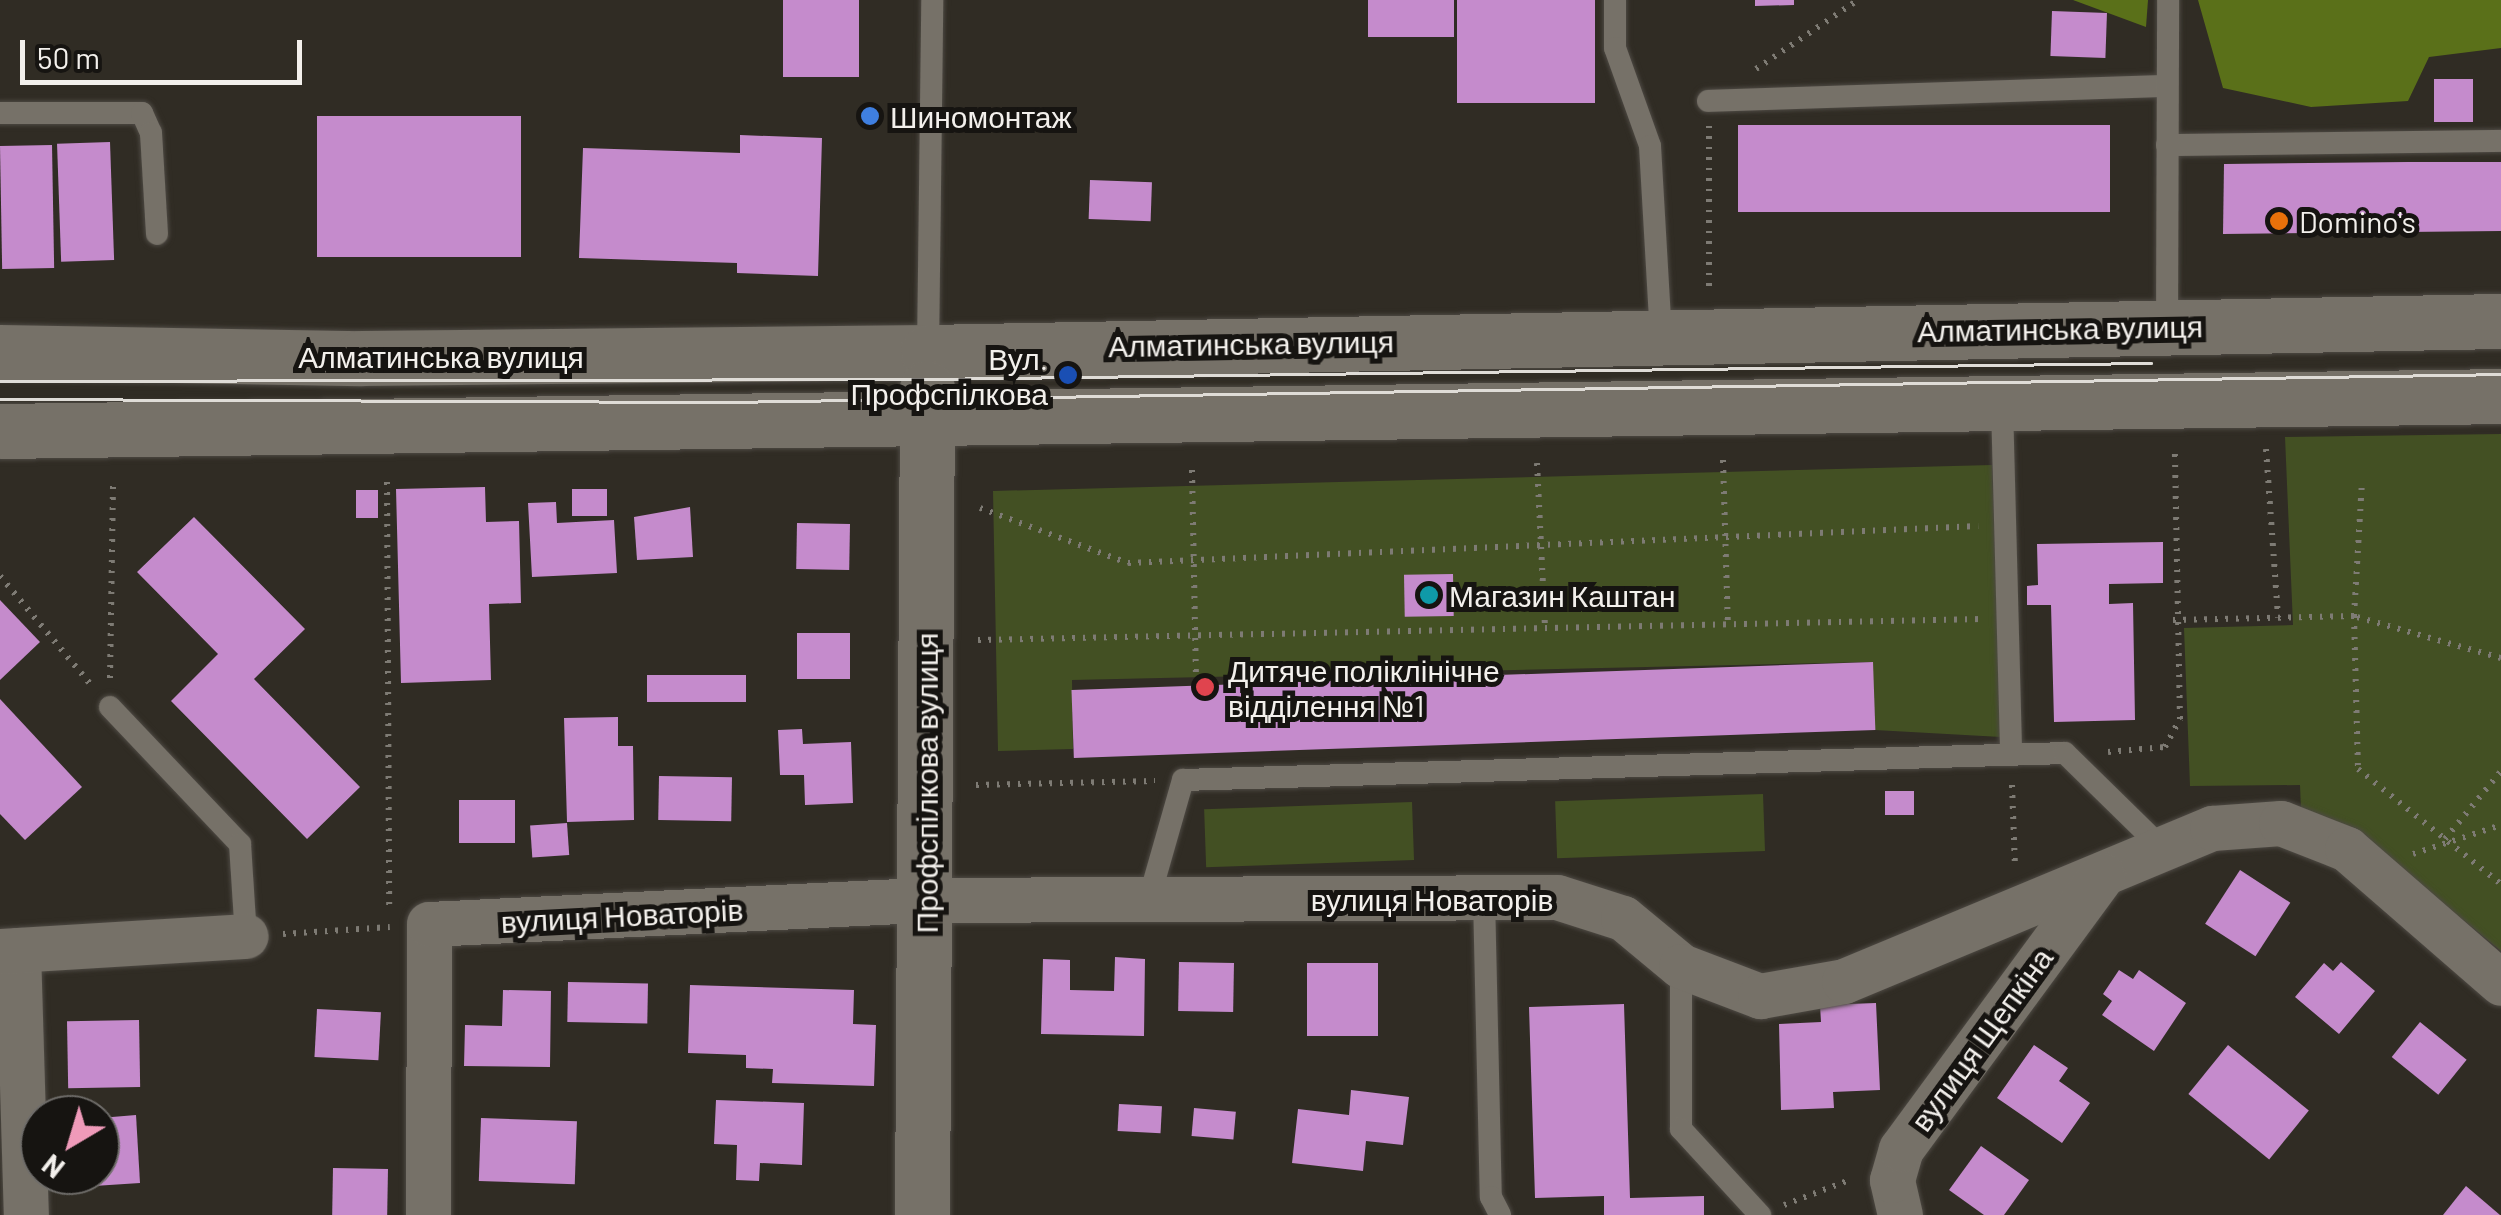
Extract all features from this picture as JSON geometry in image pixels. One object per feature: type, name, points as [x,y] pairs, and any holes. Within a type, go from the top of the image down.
[{"type":"street","name":"Алматинська вулиця","points":[[0,352],[361,358],[928,352],[1662,334],[2501,321]]},
{"type":"street","name":"Профспілкова вулиця","points":[[922,1215],[928,352]]},
{"type":"street","points":[[0,431],[927,422],[2501,396]]},
{"type":"street","name":"вулиця Новаторів","points":[[409,926],[927,900],[1557,897],[1592,905],[1622,918],[1682,966],[1760,996],[1844,980],[2212,828],[2281,822],[2347,848],[2501,983]]},
{"type":"street","name":"вулиця Щепкіна","points":[[1900,1215],[1895,1163],[2102,875]]},
{"type":"street","points":[[409,926],[428,1215]]},
{"type":"street","points":[[26,1215],[9,950],[246,936]]},
{"type":"lane","points":[[928,352],[932,0]]},
{"type":"lane","points":[[1615,0],[1615,48],[1650,146],[1662,334]]},
{"type":"lane","points":[[2167,327],[2168,0]]},
{"type":"lane","points":[[1708,101],[2166,86]]},
{"type":"lane","points":[[0,113],[142,113],[150,133],[157,234]]},
{"type":"lane","points":[[2167,144],[2501,141]]},
{"type":"lane","points":[[2002,405],[2011,754]]},
{"type":"lane","points":[[110,708],[240,844],[246,936]]},
{"type":"lane","points":[[1148,899],[1184,780],[2064,753],[2163,849]]},
{"type":"lane","points":[[1484,897],[1491,1197],[1500,1215]]},
{"type":"lane","points":[[1682,966],[1681,1129],[1760,1215]]},
{"type":"path","points":[[1710,295],[1708,101],[1858,0]]},
{"type":"path","points":[[2266,448],[2278,618]]},
{"type":"path","points":[[2064,753],[2165,747],[2180,718],[2174,620],[2175,450]]},
{"type":"path","points":[[1724,460],[1728,626]]},
{"type":"path","points":[[1537,463],[1545,630]]},
{"type":"path","points":[[1192,470],[1196,678]]},
{"type":"path","points":[[246,936],[409,926],[387,482]]},
{"type":"path","points":[[2362,482],[2354,616],[2358,769],[2501,884]]},
{"type":"path","points":[[110,708],[113,484]]},
{"type":"path","points":[[980,508],[1106,560],[1194,561],[1726,541],[2004,525]]},
{"type":"path","points":[[0,576],[110,708]]},
{"type":"path","points":[[2174,620],[2354,616],[2501,658]]},
{"type":"path","points":[[978,640],[2007,618]]},
{"type":"path","points":[[2011,754],[2016,909]]},
{"type":"path","points":[[2446,839],[2501,770]]},
{"type":"path","points":[[976,785],[1184,780]]},
{"type":"path","points":[[2375,872],[2446,839],[2501,825]]},
{"type":"path","points":[[1760,1215],[1895,1163]]},
{"type":"green space","points":[[2073,0],[2148,0],[2146,27]]},
{"type":"green space","points":[[2198,0],[2501,0],[2501,48],[2429,57],[2408,101],[2311,107],[2223,88]]},
{"type":"green space","points":[[2501,434],[2501,951],[2365,839],[2301,810],[2300,785],[2190,786],[2184,628],[2293,625],[2285,437]]},
{"type":"green space","points":[[1992,465],[2001,737],[1875,730],[1872,662],[1072,680],[1073,749],[998,751],[993,491]]},
{"type":"green space","points":[[1763,794],[1765,851],[1557,858],[1555,801]]},
{"type":"green space","points":[[1412,802],[1414,860],[1206,867],[1204,809]]},
{"type":"building","points":[[783,0],[859,0],[859,77],[783,77]]},
{"type":"building","points":[[1368,0],[1454,0],[1454,37],[1368,37]]},
{"type":"building","points":[[1457,0],[1595,0],[1595,103],[1457,103]]},
{"type":"building","points":[[1755,0],[1794,0],[1794,5],[1755,6]]},
{"type":"building","points":[[2052,11],[2107,13],[2105,58],[2050,56]]},
{"type":"building","points":[[2434,79],[2473,79],[2473,122],[2434,122]]},
{"type":"building","points":[[317,116],[521,116],[521,257],[317,257]]},
{"type":"building","points":[[1738,125],[2110,125],[2110,212],[1738,212]]},
{"type":"building","points":[[740,135],[822,138],[818,276],[737,273],[737,263],[579,258],[583,148],[740,153]]},
{"type":"building","points":[[110,142],[114,260],[61,262],[57,144]]},
{"type":"building","points":[[52,145],[54,268],[2,269],[0,146]]},
{"type":"building","points":[[2501,162],[2501,231],[2223,234],[2224,164]]},
{"type":"building","points":[[1090,180],[1152,182],[1151,221],[1089,219]]},
{"type":"building","points":[[485,487],[486,522],[519,521],[521,603],[489,604],[491,680],[401,683],[396,489]]},
{"type":"building","points":[[572,489],[607,489],[607,516],[572,516]]},
{"type":"building","points":[[356,490],[378,490],[378,518],[356,518]]},
{"type":"building","points":[[556,502],[557,523],[614,520],[617,573],[532,577],[528,503]]},
{"type":"building","points":[[690,507],[693,557],[637,560],[634,517]]},
{"type":"building","points":[[194,517],[305,629],[254,679],[360,787],[307,839],[171,701],[218,654],[137,572]]},
{"type":"building","points":[[797,523],[850,524],[849,570],[796,569]]},
{"type":"building","points":[[2163,542],[2163,583],[2109,584],[2109,604],[2133,603],[2135,720],[2054,722],[2051,605],[2027,605],[2027,586],[2038,585],[2037,544]]},
{"type":"building","name":"Магазин Каштан","points":[[1453,574],[1454,616],[1405,617],[1404,575]]},
{"type":"building","points":[[0,600],[40,642],[0,680]]},
{"type":"building","points":[[797,633],[850,633],[850,679],[797,679]]},
{"type":"building","points":[[1873,662],[1875,730],[1074,758],[1071,690]]},
{"type":"building","points":[[647,675],[746,675],[746,702],[647,702]]},
{"type":"building","points":[[0,699],[82,787],[25,840],[0,814]]},
{"type":"building","points":[[618,717],[618,746],[633,746],[634,820],[567,822],[564,718]]},
{"type":"building","points":[[802,729],[803,744],[851,742],[853,803],[805,805],[804,775],[780,775],[778,730]]},
{"type":"building","points":[[659,776],[732,777],[731,821],[658,820]]},
{"type":"building","points":[[1885,791],[1914,791],[1914,815],[1885,815]]},
{"type":"building","points":[[459,800],[515,800],[515,843],[459,843]]},
{"type":"building","points":[[567,823],[569,855],[532,858],[530,826]]},
{"type":"building","points":[[2240,870],[2290,903],[2255,956],[2205,924]]},
{"type":"building","points":[[1115,957],[1145,959],[1144,1036],[1041,1034],[1043,959],[1070,960],[1070,990],[1114,991]]},
{"type":"building","points":[[1179,962],[1234,963],[1233,1012],[1178,1011]]},
{"type":"building","points":[[2341,962],[2375,991],[2339,1034],[2295,997],[2324,963],[2333,971]]},
{"type":"building","points":[[1307,963],[1378,963],[1378,1036],[1307,1036]]},
{"type":"building","points":[[2119,970],[2133,979],[2139,970],[2186,1003],[2154,1051],[2102,1015],[2112,1001],[2103,994]]},
{"type":"building","points":[[568,982],[648,983],[647,1023],[567,1022]]},
{"type":"building","points":[[690,985],[854,990],[853,1024],[876,1025],[874,1086],[772,1083],[773,1069],[746,1068],[746,1055],[688,1053]]},
{"type":"building","points":[[503,990],[551,991],[550,1067],[464,1066],[465,1025],[502,1026]]},
{"type":"building","points":[[1876,1003],[1880,1090],[1833,1092],[1834,1108],[1781,1110],[1779,1024],[1821,1022],[1820,1005]]},
{"type":"building","points":[[1624,1004],[1630,1198],[1704,1196],[1704,1215],[1604,1215],[1604,1196],[1535,1198],[1529,1007]]},
{"type":"building","points":[[317,1009],[381,1012],[378,1060],[314,1057]]},
{"type":"building","points":[[139,1020],[140,1087],[68,1088],[67,1021]]},
{"type":"building","points":[[2420,1022],[2467,1060],[2438,1095],[2392,1057]]},
{"type":"building","points":[[2034,1045],[2068,1068],[2059,1081],[2090,1103],[2062,1143],[1997,1098]]},
{"type":"building","points":[[2228,1045],[2309,1110],[2269,1159],[2188,1094]]},
{"type":"building","points":[[1351,1090],[1409,1097],[1403,1145],[1366,1141],[1363,1171],[1292,1163],[1298,1109],[1349,1115]]},
{"type":"building","points":[[716,1100],[804,1103],[802,1165],[760,1163],[759,1181],[736,1180],[737,1145],[714,1144]]},
{"type":"building","points":[[1119,1104],[1162,1106],[1161,1133],[1118,1131]]},
{"type":"building","points":[[1194,1108],[1236,1112],[1233,1140],[1192,1136]]},
{"type":"building","points":[[136,1115],[140,1183],[120,1184],[120,1116]]},
{"type":"building","points":[[481,1118],[577,1121],[575,1184],[479,1181]]},
{"type":"building","points":[[1981,1146],[2029,1180],[2004,1215],[1984,1215],[1949,1190]]},
{"type":"building","points":[[333,1168],[388,1169],[387,1215],[332,1215]]},
{"type":"building","points":[[2466,1186],[2500,1215],[2443,1215]]},
{"type":"tram line","points":[[0,381],[927,379],[2151,363]]},
{"type":"tram line","points":[[0,399],[726,402],[2501,374]]},
{"type":"place","name":"Шиномонтаж","points":[[870,116]]},
{"type":"place","name":"Domino's","points":[[2279,221]]},
{"type":"place","name":"Вул. Профспілкова","points":[[1068,375]]},
{"type":"place","name":"Магазин Каштан","points":[[1429,595]]},
{"type":"place","name":"Дитяче поліклінічне відділення №1","points":[[1205,687]]}]
